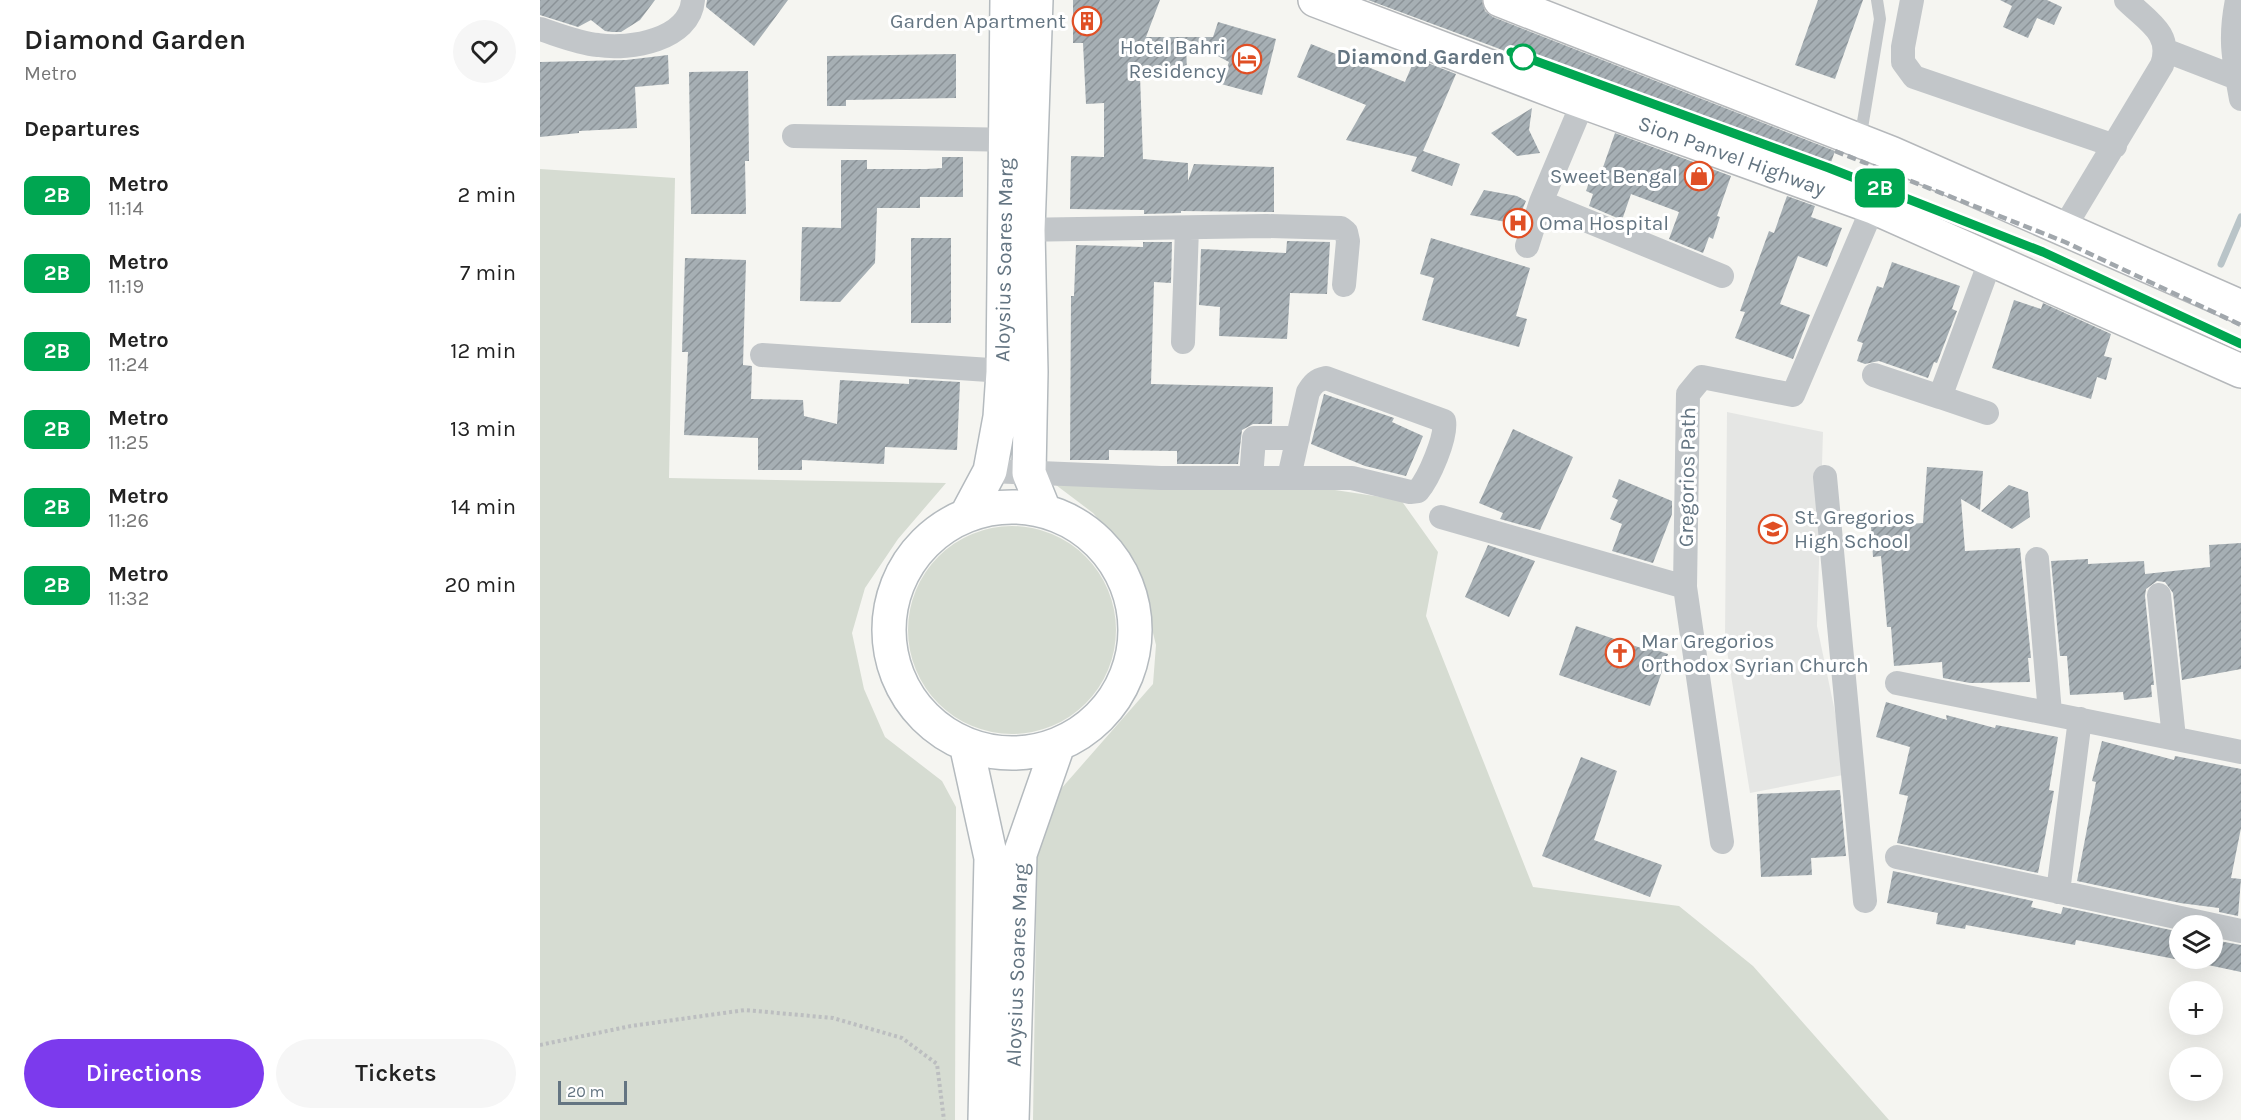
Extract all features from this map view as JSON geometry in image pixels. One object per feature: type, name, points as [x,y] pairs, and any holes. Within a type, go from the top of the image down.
[{"type":"main road","name":"Aloysius Soares Marg","points":[[1006,0],[1018,46],[1017,372],[1029,473],[1044,510]]},
{"type":"main road","name":"Aloysius Soares Marg","points":[[1018,46],[1036,0]]},
{"type":"main road","name":"Sion Panvel Highway","points":[[1315,0],[1583,102],[1873,207],[2241,370]]},
{"type":"main road","points":[[1524,4],[1859,141],[2064,228],[2241,307]]},
{"type":"main road","name":"Aloysius Soares Marg","points":[[967,514],[990,471],[1000,417],[1017,372]]},
{"type":"main road","points":[[1006,506],[1044,510],[1080,526],[1109,551],[1128,585],[1136,622],[1133,661],[1118,696],[1092,725],[1058,745],[1028,752],[996,752],[966,744],[930,722],[903,689],[890,650],[890,608],[904,568],[931,536],[967,514],[1006,506]]},
{"type":"main road","name":"Aloysius Soares Marg","points":[[966,744],[991,858],[985,1120]]},
{"type":"main road","name":"Aloysius Soares Marg","points":[[1012,1120],[1020,854],[1058,745]]},
{"type":"street","points":[[540,29],[599,46],[638,43],[661,38],[681,25],[692,10],[693,0]]},
{"type":"street","points":[[1912,0],[1903,47],[1903,62],[1914,77],[2115,146]]},
{"type":"street","points":[[2064,228],[2115,146],[2162,65],[2167,51],[2163,37],[2126,0]]},
{"type":"street","points":[[2237,0],[2232,26],[2232,56],[2239,89]]},
{"type":"street","points":[[2167,51],[2239,89]]},
{"type":"street","points":[[1527,246],[1542,202],[1583,102]]},
{"type":"street","points":[[794,136],[1018,140]]},
{"type":"street","points":[[1542,202],[1722,276]]},
{"type":"street","name":"Gregorios Path","points":[[1722,842],[1685,587],[1688,394],[1702,377],[1793,395],[1873,207]]},
{"type":"street","points":[[1016,230],[1267,226],[1341,228],[1346,232],[1348,241],[1344,285]]},
{"type":"street","points":[[1183,342],[1187,228]]},
{"type":"street","points":[[1940,397],[1991,259]]},
{"type":"street","points":[[762,355],[1017,372]]},
{"type":"street","points":[[1874,375],[1987,413]]},
{"type":"street","points":[[990,471],[1161,478],[1352,478],[1410,492],[1418,491],[1424,483],[1445,428],[1444,421],[1326,378],[1313,383],[1308,392],[1289,477]]},
{"type":"street","points":[[1251,478],[1254,438],[1298,438]]},
{"type":"street","points":[[1825,477],[1865,901]]},
{"type":"street","points":[[1441,517],[1685,587]]},
{"type":"street","points":[[2037,559],[2050,714]]},
{"type":"street","points":[[2159,595],[2174,738]]},
{"type":"street","points":[[1897,683],[2241,752]]},
{"type":"street","points":[[2058,892],[2080,719]]},
{"type":"street","points":[[1897,857],[2241,931]]},
{"type":"lane","points":[[1859,141],[1880,19],[1877,0]]},
{"type":"path","points":[[540,1046],[631,1026],[745,1010],[833,1017],[902,1038],[937,1064],[944,1120]]},
{"type":"shaded area","points":[[540,169],[675,178],[669,478],[946,483],[898,539],[865,588],[852,633],[864,689],[885,737],[942,781],[956,807],[955,1120],[540,1120]]},
{"type":"shaded area","name":"St. Gregorios High School","points":[[1727,412],[1823,432],[1817,626],[1848,774],[1750,793],[1725,638]]},
{"type":"shaded area","points":[[1056,485],[1335,490],[1401,500],[1438,552],[1426,616],[1533,887],[1679,906],[1753,966],[1889,1120],[1033,1120],[1037,856],[1060,790],[1153,684],[1156,645],[1135,561],[1093,513]]},
{"type":"shaded area","points":[[1002,526],[1022,526],[1052,533],[1070,543],[1086,556],[1099,572],[1109,590],[1116,630],[1109,670],[1099,688],[1086,704],[1070,717],[1052,727],[1022,734],[1002,734],[972,727],[946,711],[931,696],[915,670],[908,640],[908,620],[915,590],[931,564],[946,549],[972,533]]},
{"type":"building","points":[[540,0],[655,0],[640,20],[621,32],[612,32],[605,31],[591,20],[578,27],[540,15]]},
{"type":"building","points":[[707,0],[788,0],[754,46],[706,7]]},
{"type":"building","points":[[1073,0],[1160,0],[1146,37],[1213,37],[1218,22],[1276,39],[1262,95],[1221,84],[1229,62],[1186,39],[1187,75],[1140,76],[1143,159],[1188,163],[1188,181],[1194,164],[1274,167],[1274,212],[1181,211],[1181,213],[1144,214],[1144,210],[1070,209],[1071,156],[1104,157],[1104,103],[1086,104],[1083,43],[1073,43]]},
{"type":"building","points":[[1368,0],[1482,0],[1485,11],[1493,17],[1835,151],[1828,171]]},
{"type":"building","points":[[1818,0],[1863,0],[1835,79],[1795,65]]},
{"type":"building","points":[[2000,0],[2047,0],[2062,7],[2054,25],[2037,18],[2028,38],[2003,27],[2012,6]]},
{"type":"building","points":[[1311,44],[1405,82],[1415,58],[1456,74],[1423,151],[1460,164],[1452,186],[1411,171],[1417,157],[1346,140],[1366,105],[1297,77]]},
{"type":"building","points":[[956,54],[956,98],[846,100],[846,106],[827,106],[827,56]]},
{"type":"building","points":[[668,55],[669,84],[635,87],[637,128],[579,131],[579,133],[540,137],[540,62],[626,60]]},
{"type":"building","points":[[748,71],[749,161],[745,161],[746,214],[691,214],[689,72]]},
{"type":"building","points":[[1532,108],[1529,130],[1540,153],[1517,156],[1491,133]]},
{"type":"building","points":[[1615,133],[1731,176],[1717,216],[1720,217],[1713,239],[1709,237],[1703,253],[1669,239],[1679,212],[1631,194],[1622,220],[1589,206],[1593,194],[1586,191],[1593,171],[1601,173]]},
{"type":"building","points":[[942,157],[963,157],[963,197],[920,197],[920,208],[877,208],[875,263],[840,302],[800,301],[802,227],[841,228],[841,160],[867,160],[867,169],[926,169],[942,168]]},
{"type":"building","points":[[1484,190],[1517,196],[1526,201],[1516,224],[1470,215]]},
{"type":"building","points":[[1787,196],[1815,206],[1811,217],[1842,228],[1827,267],[1798,256],[1780,304],[1810,315],[1793,359],[1735,338],[1745,312],[1740,311],[1769,231],[1774,233]]},
{"type":"building","points":[[911,238],[951,238],[951,323],[911,323]]},
{"type":"building","points":[[1431,238],[1530,268],[1516,316],[1527,319],[1519,347],[1422,320],[1434,278],[1420,274]]},
{"type":"building","points":[[1287,241],[1330,242],[1327,294],[1290,293],[1287,339],[1219,336],[1220,307],[1199,305],[1201,249],[1286,253]]},
{"type":"building","points":[[1143,242],[1172,242],[1171,283],[1154,282],[1151,384],[1273,387],[1272,424],[1253,424],[1242,430],[1238,464],[1177,464],[1177,451],[1109,450],[1109,460],[1070,460],[1071,296],[1074,296],[1076,245],[1143,247]]},
{"type":"building","points":[[685,258],[746,260],[743,365],[752,366],[751,399],[803,400],[804,416],[837,424],[840,380],[909,384],[909,379],[960,382],[957,450],[885,447],[884,464],[802,460],[802,470],[758,470],[758,438],[684,435],[688,352],[682,352]]},
{"type":"building","points":[[1892,262],[1960,286],[1952,309],[1957,311],[1937,363],[1934,362],[1928,378],[1879,361],[1865,364],[1857,361],[1863,343],[1857,341],[1877,286],[1883,288]]},
{"type":"building","points":[[2014,300],[2041,309],[2043,303],[2111,334],[2104,356],[2112,358],[2106,380],[2097,377],[2091,399],[1992,368]]},
{"type":"building","points":[[1324,394],[1394,418],[1392,422],[1423,436],[1406,476],[1365,466],[1311,444]]},
{"type":"building","points":[[1513,429],[1573,457],[1540,530],[1500,519],[1503,513],[1479,503]]},
{"type":"building","points":[[1927,467],[1983,471],[1980,510],[1961,499],[1965,551],[2020,548],[2031,658],[2028,658],[2030,682],[1970,683],[1943,678],[1942,662],[1894,666],[1891,627],[1887,627],[1881,556],[1873,557],[1871,527],[1923,523]]},
{"type":"building","points":[[1619,479],[1672,501],[1672,514],[1653,563],[1612,551],[1622,524],[1610,519],[1618,500],[1612,497]]},
{"type":"building","points":[[2009,485],[2028,492],[2030,517],[2012,529],[1981,511]]},
{"type":"building","points":[[2241,543],[2241,669],[2182,680],[2173,593],[2165,582],[2157,581],[2146,589],[2145,596],[2154,685],[2151,685],[2152,697],[2124,700],[2123,692],[2070,695],[2067,656],[2060,656],[2051,561],[2088,559],[2088,564],[2144,561],[2145,574],[2210,567],[2209,545]]},
{"type":"building","points":[[1488,545],[1535,561],[1509,617],[1465,597]]},
{"type":"building","points":[[1576,626],[1644,649],[1645,646],[1668,654],[1650,706],[1559,675]]},
{"type":"building","points":[[1886,702],[1947,720],[1946,715],[1995,728],[1996,725],[2058,737],[2049,790],[2054,791],[2038,873],[1897,843],[1908,796],[1899,794],[1910,747],[1876,737]]},
{"type":"building","points":[[2102,741],[2174,760],[2175,756],[2241,769],[2241,828],[2231,878],[2241,879],[2238,916],[2219,912],[2219,908],[2180,903],[2077,881],[2096,782],[2092,781]]},
{"type":"building","points":[[1581,757],[1617,771],[1594,840],[1662,865],[1650,897],[1542,856]]},
{"type":"building","points":[[1840,790],[1846,856],[1811,858],[1812,875],[1761,877],[1757,794]]},
{"type":"building","points":[[1893,871],[2033,901],[2031,907],[2061,914],[2063,907],[2169,930],[2169,958],[2076,940],[2075,945],[1966,925],[1965,929],[1936,924],[1938,913],[1887,903]]},
{"type":"building","points":[[2223,942],[2241,945],[2241,972],[2223,968]]},
{"type":"waterway","points":[[2221,264],[2241,217]]},
{"type":"railway","points":[[1835,151],[2065,242],[2241,325]]},
{"type":"railway","points":[[1829,168],[2044,251],[2241,344]]},
{"type":"metro line","name":"2B","points":[[1511,52],[1829,168],[2043,252],[2241,344]]},
{"type":"place","name":"Garden Apartment","points":[[1087,21]]},
{"type":"place","name":"Diamond Garden","points":[[1523,57]]},
{"type":"place","name":"Hotel Bahri Residency","points":[[1247,59]]},
{"type":"place","name":"Sweet Bengal","points":[[1699,176]]},
{"type":"place","name":"Oma Hospital","points":[[1518,223]]},
{"type":"place","name":"St. Gregorios High School","points":[[1773,529]]},
{"type":"place","name":"Mar Gregorios Orthodox Syrian Church","points":[[1620,653]]}]
